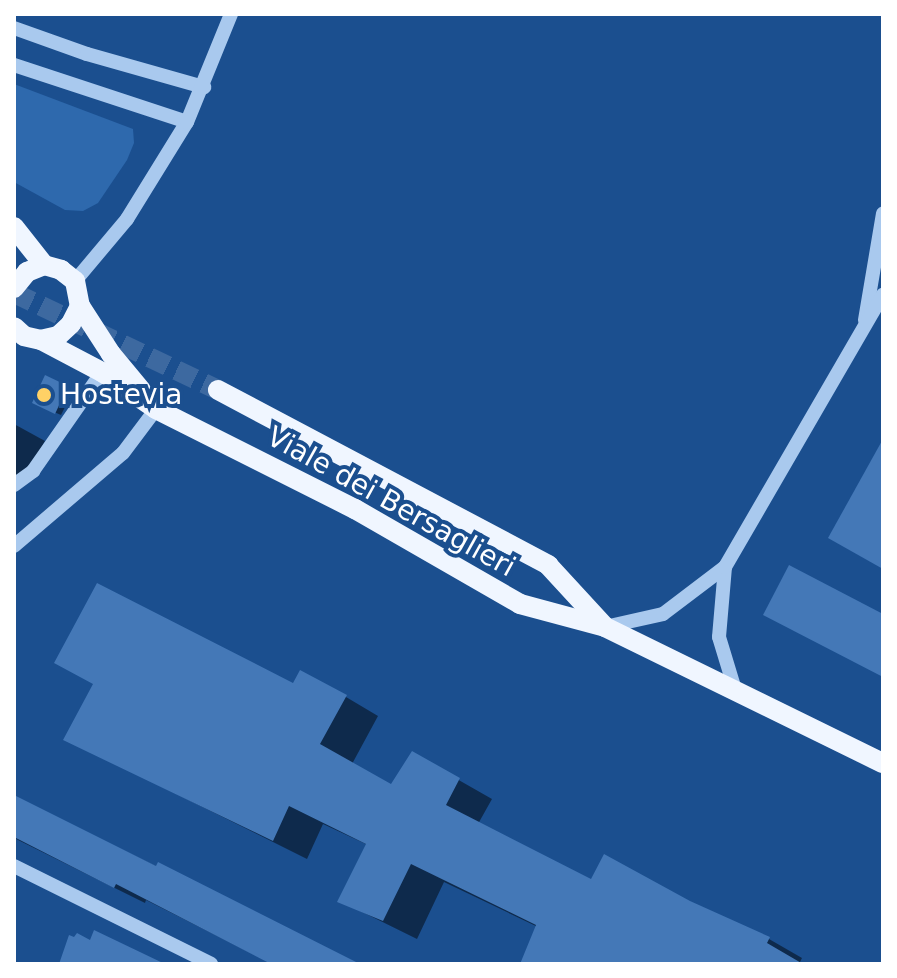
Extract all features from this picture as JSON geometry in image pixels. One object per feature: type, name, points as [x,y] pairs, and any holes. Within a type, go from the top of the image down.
[{"type":"main road","points":[[14,227],[44,265],[61,270],[75,281],[80,306],[111,354],[156,409]]},
{"type":"main road","points":[[14,288],[27,272],[44,265]]},
{"type":"main road","points":[[41,340],[58,336],[71,324],[80,306]]},
{"type":"main road","name":"Viale dei Bersaglieri","points":[[14,327],[24,336],[41,340],[102,372],[156,409],[355,509],[520,604],[605,627],[883,763]]},
{"type":"main road","name":"Viale dei Bersaglieri","points":[[218,390],[548,565],[605,627]]},
{"type":"street","points":[[75,281],[127,219],[187,122],[204,87],[231,14]]},
{"type":"street","points":[[14,28],[87,54],[204,87]]},
{"type":"street","points":[[14,65],[187,122]]},
{"type":"street","points":[[864,327],[883,214]]},
{"type":"street","points":[[605,627],[663,614],[725,567],[883,294]]},
{"type":"street","points":[[14,485],[33,471],[102,372]]},
{"type":"street","points":[[17,536],[123,453],[156,409]]},
{"type":"street","points":[[725,567],[719,637],[736,693]]},
{"type":"street","points":[[14,866],[211,964]]},
{"type":"shaded area","points":[[14,84],[133,129],[134,143],[127,160],[98,203],[83,211],[65,210],[14,182]]},
{"type":"building","points":[[45,375],[68,386],[55,414],[32,403]]},
{"type":"building","points":[[883,439],[883,569],[828,538]]},
{"type":"building","points":[[789,565],[883,614],[883,677],[763,615]]},
{"type":"building","points":[[97,583],[293,683],[300,670],[347,695],[320,744],[391,784],[412,751],[460,778],[446,805],[591,879],[604,854],[690,901],[770,937],[767,943],[803,964],[520,964],[536,925],[411,864],[383,921],[337,902],[366,844],[289,806],[273,841],[63,740],[93,684],[54,663]]},
{"type":"building","points":[[14,795],[156,866],[158,862],[360,964],[271,964],[116,884],[114,888],[14,837]]},
{"type":"building","points":[[94,930],[165,964],[59,964],[69,935],[74,937],[77,933],[90,940]]},
{"type":"tunnel","points":[[14,293],[218,390]]},
{"type":"place","name":"Hostevia","points":[[44,395]]}]
